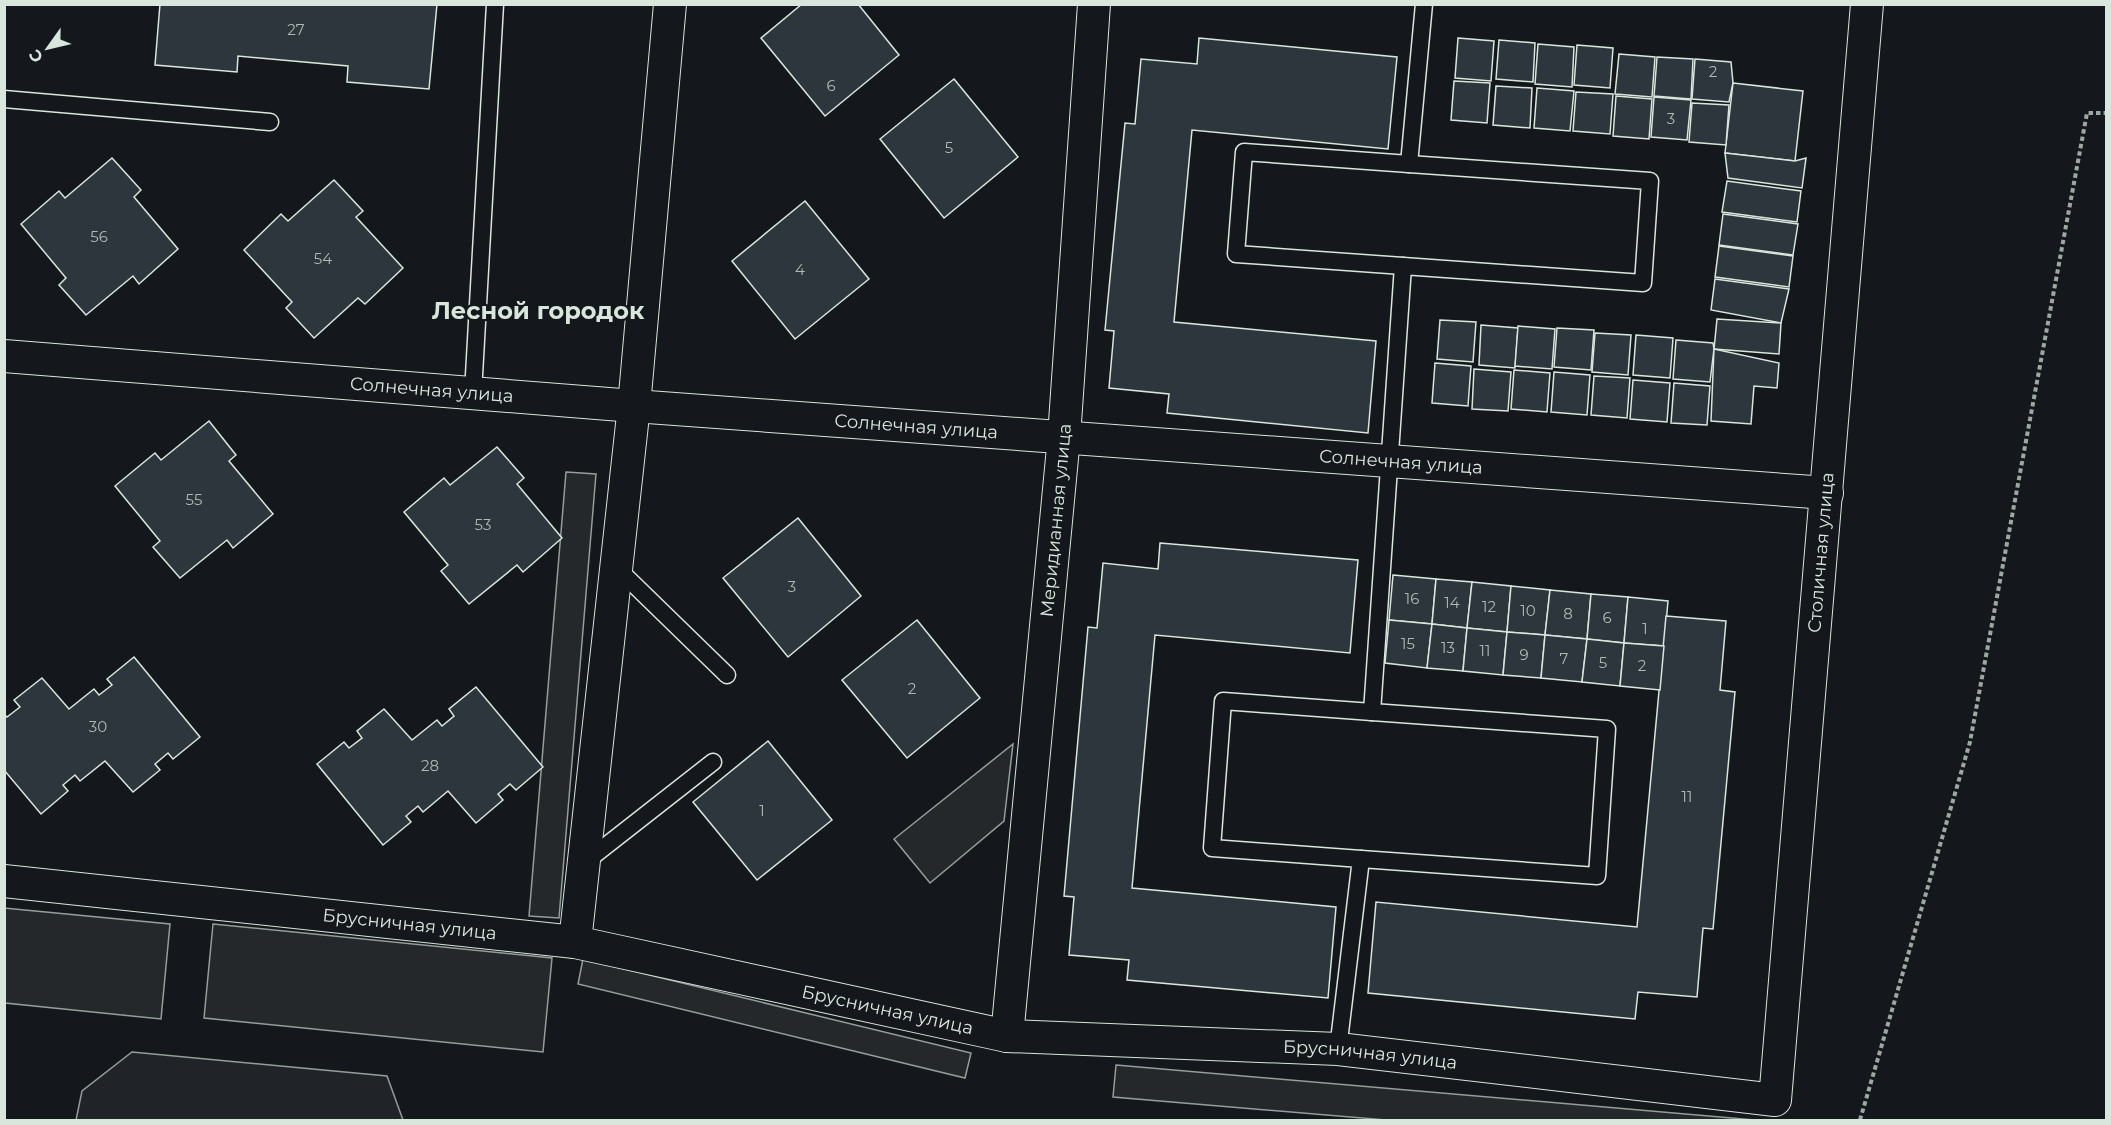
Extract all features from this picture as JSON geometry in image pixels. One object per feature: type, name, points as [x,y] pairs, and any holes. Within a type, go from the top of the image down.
[{"type":"street","points":[[575,942],[634,406],[670,4]]},
{"type":"street","name":"Меридианная улица","points":[[1007,1036],[1064,437],[1094,4]]},
{"type":"street","name":"Столичная улица","points":[[1775,1100],[1867,4]]},
{"type":"street","name":"Солнечная улица","points":[[4,356],[634,406],[1827,493]]},
{"type":"street","name":"Брусничная улица","points":[[4,881],[575,942],[1007,1036],[1338,1048],[1775,1100]]},
{"type":"lane","points":[[473,393],[495,4]]},
{"type":"lane","points":[[1409,164],[1424,4]]},
{"type":"lane","points":[[4,99],[270,122]]},
{"type":"lane","points":[[1244,152],[1650,181],[1643,283],[1403,266],[1236,254],[1244,152]]},
{"type":"lane","points":[[1372,712],[1403,266]]},
{"type":"lane","points":[[616,567],[727,675]]},
{"type":"lane","points":[[1223,701],[1372,712],[1607,729],[1596,876],[1212,848],[1223,701]]},
{"type":"lane","points":[[584,863],[713,762]]},
{"type":"lane","points":[[1338,1048],[1361,859]]},
{"type":"path","points":[[1860,1120],[1970,742],[2088,114],[2106,113]]},
{"type":"shaded area","points":[[566,472],[596,474],[559,918],[529,916]]},
{"type":"shaded area","points":[[1013,744],[1004,821],[930,883],[894,839]]},
{"type":"shaded area","points":[[4,908],[170,924],[161,1019],[5,1003]]},
{"type":"shaded area","points":[[213,924],[552,958],[543,1052],[204,1018]]},
{"type":"shaded area","points":[[583,959],[971,1053],[965,1078],[578,984]]},
{"type":"shaded area","points":[[132,1052],[387,1076],[403,1120],[76,1120],[82,1091]]},
{"type":"shaded area","points":[[1116,1065],[1755,1120],[1386,1120],[1113,1097]]},
{"type":"building","points":[[160,4],[437,4],[429,89],[347,82],[348,66],[238,56],[237,72],[155,65]]},
{"type":"building","points":[[802,4],[858,4],[899,55],[825,116],[761,38]]},
{"type":"building","points":[[1199,38],[1397,57],[1388,149],[1192,130],[1174,322],[1376,341],[1368,433],[1167,413],[1169,394],[1109,388],[1114,331],[1105,330],[1125,123],[1135,124],[1141,59],[1197,64]]},
{"type":"building","points":[[1458,38],[1494,41],[1491,81],[1455,78]]},
{"type":"building","points":[[1499,40],[1535,43],[1533,82],[1496,79]]},
{"type":"building","points":[[1538,44],[1574,47],[1572,87],[1535,84]]},
{"type":"building","points":[[1577,45],[1613,48],[1610,88],[1574,85]]},
{"type":"building","points":[[1619,54],[1655,57],[1652,97],[1615,94]]},
{"type":"building","points":[[1657,57],[1693,59],[1691,99],[1654,96]]},
{"type":"building","points":[[1695,59],[1731,62],[1733,83],[1729,102],[1692,99]]},
{"type":"building","points":[[954,79],[1018,157],[944,218],[880,139]]},
{"type":"building","points":[[1454,81],[1490,83],[1487,123],[1451,120]]},
{"type":"building","points":[[1733,83],[1803,91],[1795,161],[1725,153]]},
{"type":"building","points":[[1496,86],[1532,88],[1530,128],[1493,125]]},
{"type":"building","points":[[1537,88],[1574,91],[1570,131],[1534,128]]},
{"type":"building","points":[[1576,92],[1613,94],[1610,134],[1573,131]]},
{"type":"building","points":[[1616,96],[1652,99],[1649,139],[1613,136]]},
{"type":"building","points":[[1654,97],[1691,100],[1687,140],[1651,137]]},
{"type":"building","points":[[1692,103],[1729,105],[1726,145],[1689,142]]},
{"type":"building","points":[[1725,153],[1795,161],[1806,158],[1802,188],[1728,178]]},
{"type":"building","points":[[112,158],[141,190],[134,197],[178,249],[139,284],[133,276],[86,315],[59,285],[66,278],[21,224],[59,191],[65,198]]},
{"type":"building","points":[[334,180],[363,211],[356,217],[403,268],[365,304],[358,298],[314,338],[286,308],[292,302],[244,250],[281,214],[288,221]]},
{"type":"building","points":[[1727,181],[1801,191],[1797,222],[1722,212]]},
{"type":"building","points":[[805,201],[869,279],[795,339],[732,261]]},
{"type":"building","points":[[1723,214],[1798,224],[1793,255],[1719,245]]},
{"type":"building","points":[[1719,246],[1793,256],[1789,287],[1715,277]]},
{"type":"building","points":[[1715,279],[1789,289],[1781,323],[1711,310]]},
{"type":"building","points":[[1717,319],[1781,323],[1779,354],[1714,349]]},
{"type":"building","points":[[1440,320],[1476,322],[1473,362],[1437,359]]},
{"type":"building","points":[[1481,325],[1518,328],[1515,368],[1479,365]]},
{"type":"building","points":[[1518,326],[1555,329],[1552,369],[1515,366]]},
{"type":"building","points":[[1557,328],[1594,330],[1591,370],[1554,367]]},
{"type":"building","points":[[1595,333],[1631,335],[1628,375],[1592,372]]},
{"type":"building","points":[[1636,335],[1673,338],[1670,378],[1633,375]]},
{"type":"building","points":[[1676,340],[1713,343],[1710,382],[1673,379]]},
{"type":"building","points":[[1714,349],[1779,363],[1777,388],[1754,386],[1751,424],[1711,421]]},
{"type":"building","points":[[1435,363],[1471,366],[1468,406],[1432,403]]},
{"type":"building","points":[[1474,369],[1511,372],[1508,411],[1472,409]]},
{"type":"building","points":[[1514,370],[1550,373],[1547,412],[1511,409]]},
{"type":"building","points":[[1554,372],[1590,375],[1587,415],[1551,412]]},
{"type":"building","points":[[1594,376],[1630,378],[1627,418],[1591,415]]},
{"type":"building","points":[[1633,380],[1670,383],[1667,422],[1630,419]]},
{"type":"building","points":[[1674,383],[1710,386],[1707,425],[1671,423]]},
{"type":"building","points":[[209,421],[236,455],[229,461],[273,514],[233,548],[227,540],[180,578],[153,547],[160,541],[115,486],[155,453],[161,460]]},
{"type":"building","points":[[497,447],[524,478],[517,484],[562,538],[523,572],[517,565],[469,604],[441,571],[448,565],[404,512],[444,478],[450,485]]},
{"type":"building","points":[[798,518],[861,596],[788,657],[723,578]]},
{"type":"building","points":[[1160,543],[1358,560],[1350,653],[1155,635],[1132,888],[1336,907],[1328,998],[1127,980],[1129,960],[1069,955],[1074,897],[1064,896],[1088,627],[1097,628],[1103,563],[1158,569]]},
{"type":"building","points":[[1393,575],[1436,579],[1432,624],[1389,620]]},
{"type":"building","points":[[1436,579],[1472,582],[1467,628],[1432,624]]},
{"type":"building","points":[[1472,582],[1511,586],[1507,632],[1467,628]]},
{"type":"building","points":[[1511,586],[1550,590],[1545,635],[1507,632]]},
{"type":"building","points":[[1550,590],[1591,594],[1587,639],[1545,635]]},
{"type":"building","points":[[1591,594],[1628,597],[1624,643],[1587,639]]},
{"type":"building","points":[[1628,597],[1668,601],[1664,646],[1624,643]]},
{"type":"building","points":[[1666,616],[1726,621],[1720,690],[1735,692],[1713,929],[1703,928],[1697,997],[1638,992],[1635,1019],[1368,993],[1376,902],[1637,927]]},
{"type":"building","points":[[917,620],[980,698],[907,758],[842,680]]},
{"type":"building","points":[[1389,620],[1432,624],[1427,668],[1385,663]]},
{"type":"building","points":[[1432,624],[1467,628],[1463,671],[1427,668]]},
{"type":"building","points":[[1467,628],[1507,632],[1503,675],[1463,671]]},
{"type":"building","points":[[1507,632],[1545,635],[1541,678],[1503,675]]},
{"type":"building","points":[[1545,635],[1587,639],[1582,682],[1541,678]]},
{"type":"building","points":[[1587,639],[1624,643],[1620,686],[1582,682]]},
{"type":"building","points":[[1624,643],[1664,646],[1660,690],[1620,686]]},
{"type":"building","points":[[134,657],[200,737],[173,759],[168,753],[155,764],[160,770],[133,792],[105,761],[80,781],[75,775],[63,785],[68,791],[41,814],[4,770],[4,714],[7,717],[20,707],[14,700],[42,678],[69,709],[94,689],[99,695],[112,685],[107,679]]},
{"type":"building","points":[[476,687],[543,767],[516,790],[510,784],[498,794],[503,800],[476,823],[448,791],[423,812],[418,806],[406,816],[411,822],[383,845],[317,764],[344,742],[349,748],[362,738],[357,731],[384,709],[412,740],[437,720],[442,726],[454,716],[449,709]]},
{"type":"building","points":[[768,741],[832,820],[757,880],[693,802]]},
{"type":"district","name":"Лесной городок","points":[[538,311]]}]
